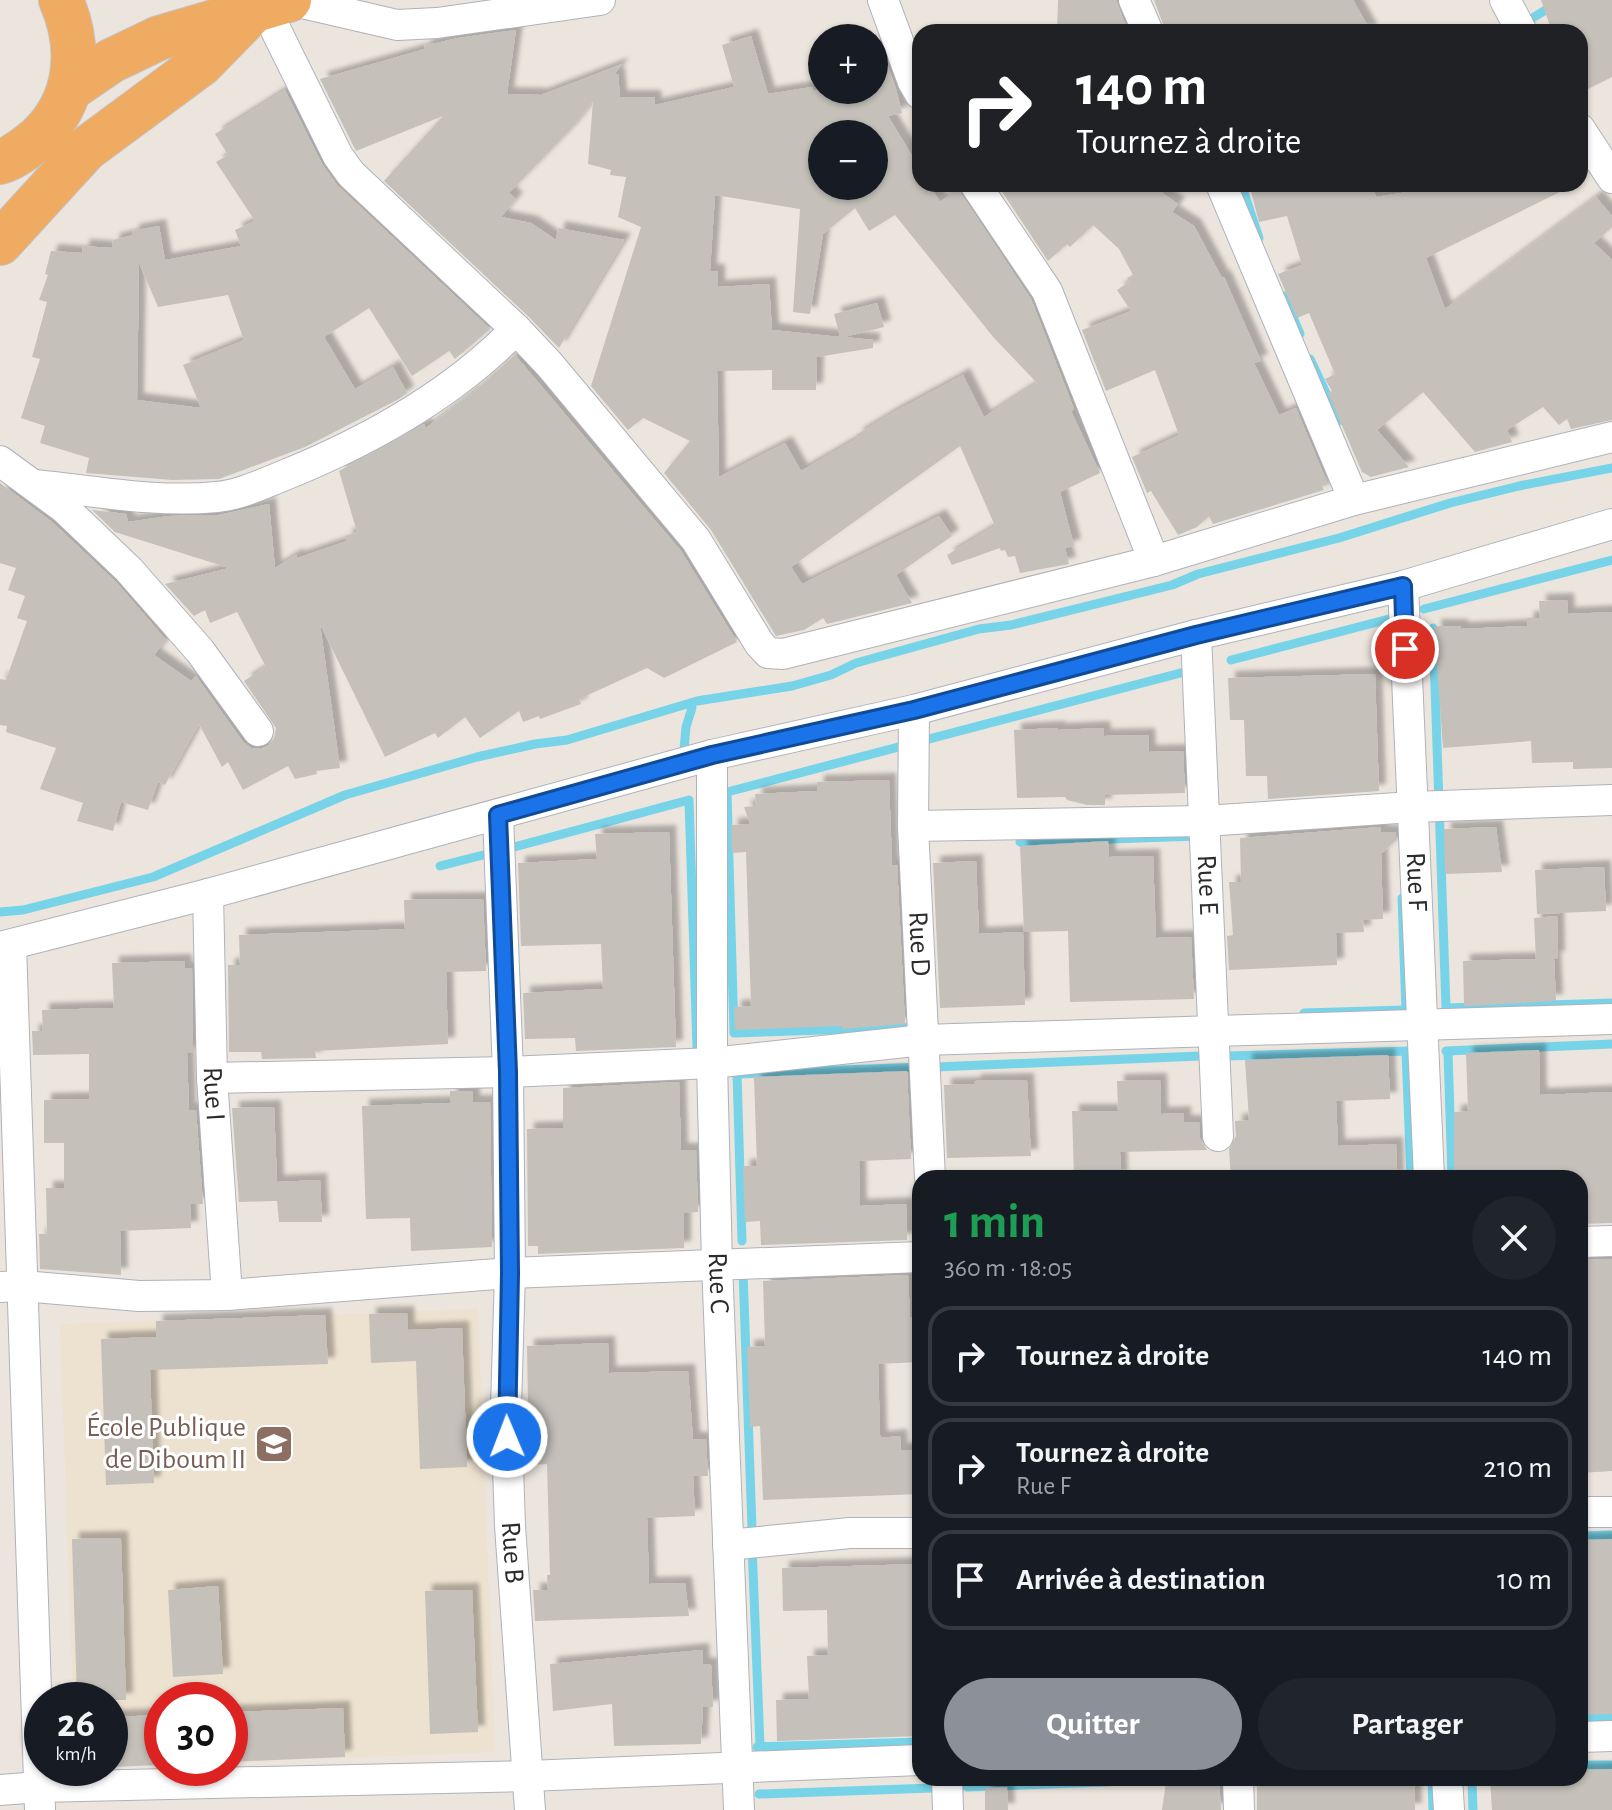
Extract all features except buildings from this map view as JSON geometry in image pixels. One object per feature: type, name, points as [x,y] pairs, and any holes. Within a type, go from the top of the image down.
[{"type":"highway","points":[[0,162],[27,148],[46,131],[70,89],[74,41],[61,0]]},
{"type":"highway","points":[[70,89],[111,61],[159,38],[269,5]]},
{"type":"highway","points":[[0,243],[86,149],[201,64],[269,5]]},
{"type":"street","points":[[269,5],[397,25],[437,23],[600,0]]},
{"type":"street","points":[[883,0],[912,79]]},
{"type":"street","points":[[1134,0],[1144,24]]},
{"type":"street","points":[[1505,0],[1518,24]]},
{"type":"street","points":[[269,5],[338,156],[351,174],[516,329],[549,364],[696,540],[768,653],[783,654],[1154,561],[1354,500],[1612,437]]},
{"type":"street","points":[[1588,141],[1612,178]]},
{"type":"street","points":[[980,192],[1047,291],[1154,561]]},
{"type":"street","points":[[1224,192],[1354,500]]},
{"type":"street","points":[[35,485],[158,499],[239,493],[314,463],[412,412],[499,347],[516,329]]},
{"type":"street","points":[[0,461],[64,508],[129,570],[200,651],[258,731]]},
{"type":"street","points":[[39,1798],[12,1286],[6,946],[208,894],[712,755],[914,710],[1196,635],[1403,586],[1612,524]]},
{"type":"street","name":"Rue F","points":[[1403,586],[1429,1170]]},
{"type":"street","name":"Rue E","points":[[1196,635],[1218,1136]]},
{"type":"street","name":"Rue D","points":[[914,710],[913,826],[930,1170]]},
{"type":"street","name":"Rue C","points":[[712,755],[712,1063],[717,1264],[739,1810]]},
{"type":"street","points":[[913,826],[1205,821],[1412,807],[1612,800]]},
{"type":"street","name":"Rue B","points":[[498,815],[508,1072],[510,1273],[506,1407],[530,1810]]},
{"type":"street","name":"Rue I","points":[[208,894],[212,1078],[227,1295]]},
{"type":"street","points":[[212,1078],[508,1072],[712,1063],[923,1040],[1612,1019]]},
{"type":"street","points":[[1588,1242],[1612,1241]]},
{"type":"street","points":[[12,1286],[139,1296],[227,1295],[510,1273],[912,1257]]},
{"type":"street","points":[[1588,1512],[1612,1512]]},
{"type":"street","points":[[728,1545],[850,1533],[912,1533]]},
{"type":"street","points":[[1588,1737],[1612,1736]]},
{"type":"street","points":[[0,1790],[39,1798],[239,1796],[528,1776],[912,1760]]},
{"type":"street","points":[[947,1786],[948,1810]]},
{"type":"street","points":[[1238,1786],[1239,1810]]},
{"type":"street","points":[[1448,1786],[1449,1810]]},
{"type":"shaded area","name":"École Publique de Diboum II","points":[[478,1309],[495,1752],[248,1761],[248,1682],[144,1682],[144,1766],[128,1766],[128,1682],[72,1682],[60,1324]]},
{"type":"waterway","points":[[1526,22],[1562,0]]},
{"type":"waterway","points":[[1244,192],[1259,238]]},
{"type":"waterway","points":[[1284,296],[1300,334]]},
{"type":"waterway","points":[[1310,359],[1339,421]]},
{"type":"waterway","points":[[0,912],[23,910],[153,877],[345,795],[477,757],[567,740],[697,701],[792,686],[831,675],[856,663],[979,629],[1011,625],[1172,585],[1198,574],[1339,538],[1450,503],[1612,468]]},
{"type":"waterway","points":[[1424,609],[1612,560]]},
{"type":"waterway","points":[[1231,660],[1393,618]]},
{"type":"waterway","points":[[1433,628],[1446,1008],[1612,1003]]},
{"type":"waterway","points":[[914,1027],[734,1033],[727,792],[1192,670]]},
{"type":"waterway","points":[[684,750],[692,708]]},
{"type":"waterway","points":[[507,849],[689,800],[697,1048]]},
{"type":"waterway","points":[[1020,842],[1199,836]]},
{"type":"waterway","points":[[440,866],[491,853]]},
{"type":"waterway","points":[[1402,898],[1406,1011]]},
{"type":"waterway","points":[[1304,1013],[1404,1010]]},
{"type":"waterway","points":[[1446,1051],[1612,1044]]},
{"type":"waterway","points":[[1227,1056],[1410,1051]]},
{"type":"waterway","points":[[1406,1052],[1411,1170]]},
{"type":"waterway","points":[[1448,1052],[1452,1170]]},
{"type":"waterway","points":[[936,1067],[1200,1056]]},
{"type":"waterway","points":[[738,1074],[921,1067]]},
{"type":"waterway","points":[[737,1073],[742,1241]]},
{"type":"waterway","points":[[743,1271],[752,1528]]},
{"type":"waterway","points":[[1588,1536],[1612,1535]]},
{"type":"waterway","points":[[752,1545],[760,1746]]},
{"type":"waterway","points":[[1588,1718],[1612,1717]]},
{"type":"waterway","points":[[757,1747],[912,1742]]},
{"type":"waterway","points":[[1588,1765],[1612,1765]]},
{"type":"waterway","points":[[967,1787],[994,1786]]},
{"type":"waterway","points":[[1432,1786],[1433,1810]]},
{"type":"waterway","points":[[1472,1786],[1473,1810]]},
{"type":"waterway","points":[[759,1794],[933,1788]]},
{"type":"place","name":"École Publique de Diboum II","points":[[274,1444]]},
{"type":"route","points":[[507,1437],[510,1273],[508,1072],[498,815],[712,755],[914,710],[1196,635],[1403,586],[1405,649]]}]
